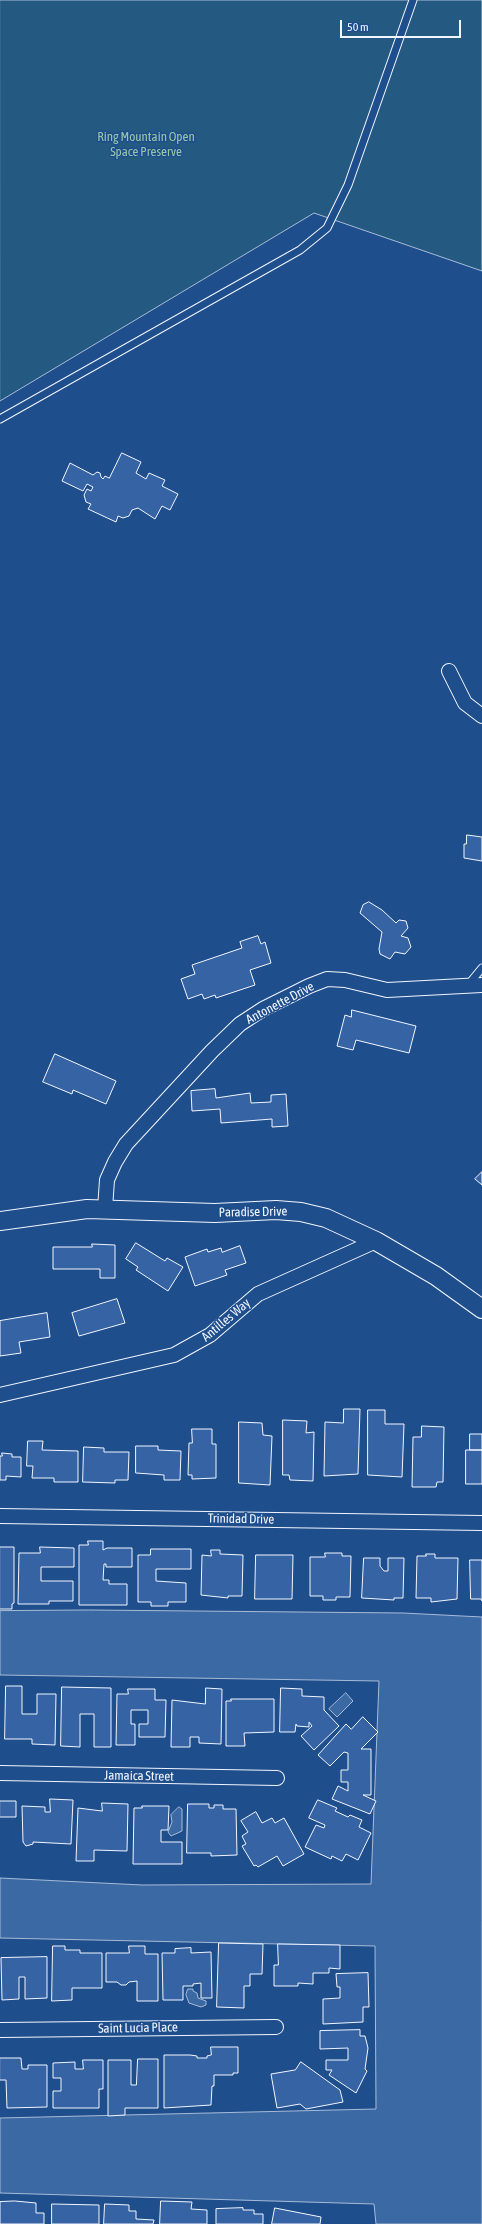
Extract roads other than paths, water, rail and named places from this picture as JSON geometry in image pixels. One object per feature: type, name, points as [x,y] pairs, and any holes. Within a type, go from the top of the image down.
[{"type":"street","points":[[449,672],[465,703],[482,716]]},
{"type":"street","name":"Antonette Drive","points":[[105,1209],[107,1180],[115,1162],[126,1144],[212,1051],[240,1024],[263,1009],[327,979],[345,980],[387,990],[482,985]]},
{"type":"street","name":"Paradise Drive","points":[[0,1221],[57,1212],[105,1209],[215,1213],[292,1211],[326,1218],[376,1241],[436,1276],[482,1309]]},
{"type":"street","name":"Antilles Way","points":[[0,1395],[174,1355],[210,1335],[258,1294],[376,1241]]},
{"type":"street","name":"Trinidad Drive","points":[[0,1516],[482,1523]]},
{"type":"street","name":"Jamaica Street","points":[[0,1773],[277,1778]]},
{"type":"street","name":"Saint Lucia Place","points":[[0,2030],[276,2027]]},
{"type":"lane","points":[[0,419],[300,250],[327,228],[348,185],[413,0]]},
{"type":"lane","points":[[468,986],[482,968]]},
{"type":"park label","name":"Ring Mountain Open Space Preserve","points":[[146,144]]}]
